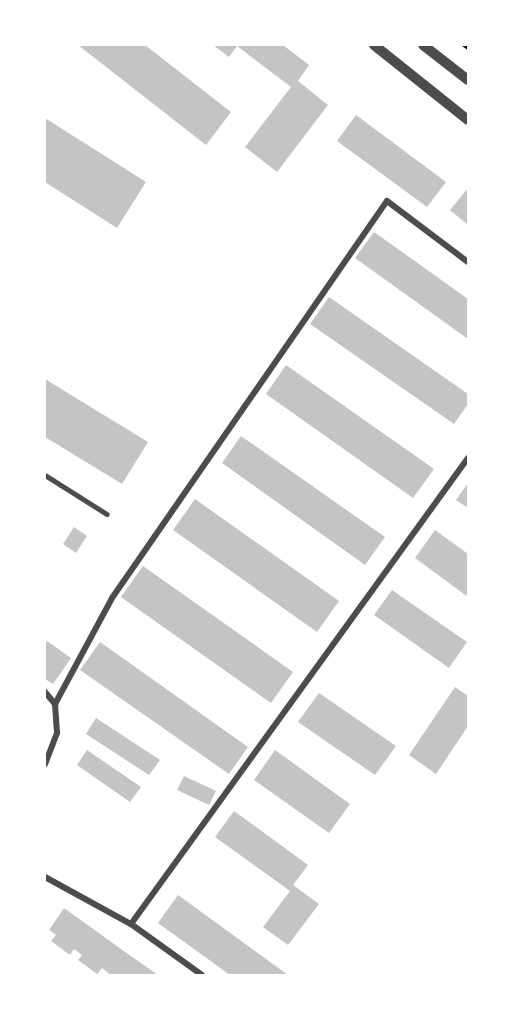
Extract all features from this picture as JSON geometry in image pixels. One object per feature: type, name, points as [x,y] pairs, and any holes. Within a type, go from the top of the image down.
[{"type":"street","points":[[374,45],[468,120]]},
{"type":"street","points":[[423,45],[468,80]]},
{"type":"street","points":[[45,764],[57,733],[55,704],[112,598],[387,201],[468,262]]},
{"type":"street","points":[[131,924],[468,459]]},
{"type":"street","points":[[45,692],[55,704]]},
{"type":"street","points":[[45,877],[131,924],[202,975]]},
{"type":"lane","points":[[45,475],[107,514]]},
{"type":"path","points":[[464,45],[468,48]]},
{"type":"building","points":[[78,45],[145,45],[231,112],[206,145]]},
{"type":"building","points":[[213,45],[283,45],[309,65],[298,81],[328,105],[277,172],[245,147],[291,87],[237,46],[229,57]]},
{"type":"building","points":[[356,115],[446,182],[427,207],[337,141]]},
{"type":"building","points":[[45,118],[146,182],[117,228],[45,182]]},
{"type":"building","points":[[468,188],[468,225],[450,210]]},
{"type":"building","points":[[374,232],[468,299],[468,339],[355,258]]},
{"type":"building","points":[[329,297],[468,394],[468,404],[454,424],[310,324]]},
{"type":"building","points":[[286,365],[434,469],[413,498],[266,394]]},
{"type":"building","points":[[45,379],[148,442],[122,484],[45,437]]},
{"type":"building","points":[[241,436],[385,537],[365,565],[222,463]]},
{"type":"building","points":[[468,483],[468,508],[456,500]]},
{"type":"building","points":[[195,499],[339,601],[317,632],[173,530]]},
{"type":"building","points":[[74,527],[87,536],[76,553],[63,544]]},
{"type":"building","points":[[435,530],[468,554],[468,597],[415,558]]},
{"type":"building","points":[[143,566],[293,672],[271,703],[121,597]]},
{"type":"building","points":[[392,590],[467,642],[449,668],[374,615]]},
{"type":"building","points":[[47,641],[71,658],[53,684],[45,679],[45,644]]},
{"type":"building","points":[[100,642],[248,747],[229,774],[80,670]]},
{"type":"building","points":[[455,687],[468,696],[468,726],[436,774],[409,755]]},
{"type":"building","points":[[319,693],[396,746],[375,775],[298,722]]},
{"type":"building","points":[[96,718],[160,760],[149,775],[86,734]]},
{"type":"building","points":[[87,750],[141,787],[130,802],[77,765]]},
{"type":"building","points":[[275,750],[350,804],[329,833],[254,780]]},
{"type":"building","points":[[184,776],[216,791],[209,805],[177,790]]},
{"type":"building","points":[[234,811],[308,865],[293,885],[319,904],[288,945],[263,927],[290,891],[215,837]]},
{"type":"building","points":[[178,895],[288,975],[230,975],[158,923]]},
{"type":"building","points":[[64,908],[158,975],[111,975],[102,968],[97,974],[78,960],[82,955],[74,949],[70,955],[51,941],[56,935],[49,930]]}]
